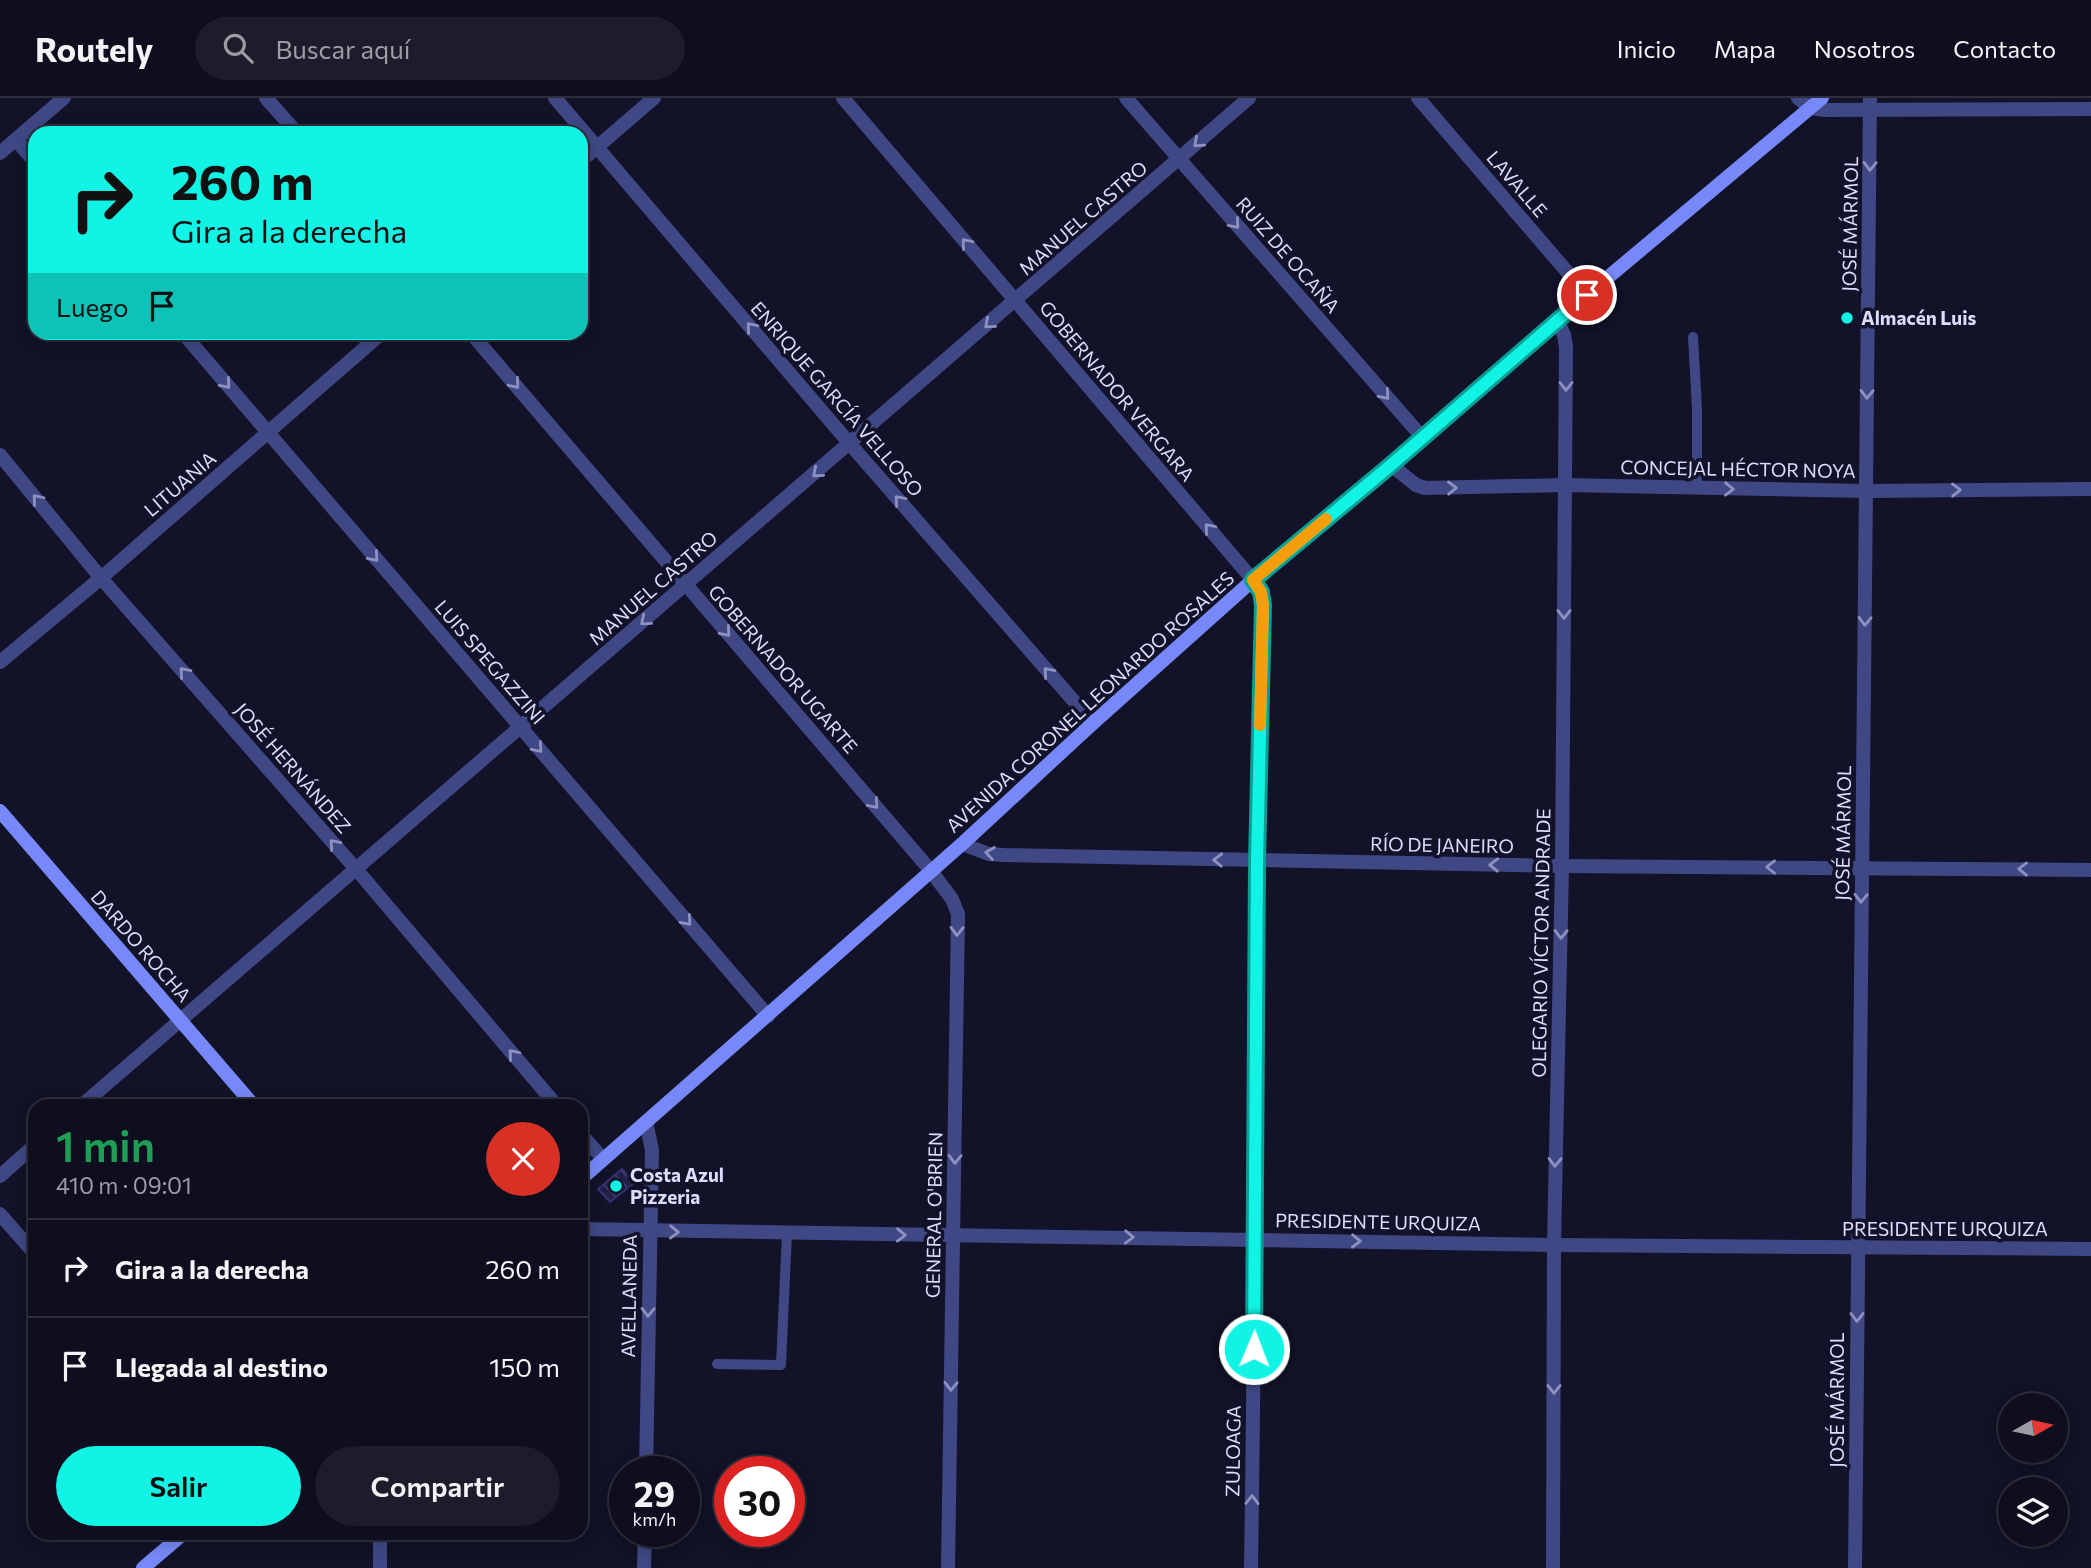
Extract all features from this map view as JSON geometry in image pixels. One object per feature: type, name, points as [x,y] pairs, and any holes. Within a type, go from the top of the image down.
[{"type":"street","points":[[31,126],[64,98]]},
{"type":"street","points":[[266,98],[291,126]]},
{"type":"street","name":"ENRIQUE GARCÍA VELLOSO","points":[[555,98],[580,126]]},
{"type":"street","points":[[588,156],[654,98]]},
{"type":"street","name":"GOBERNADOR VERGARA","points":[[843,98],[1253,580]]},
{"type":"street","name":"RUIZ DE OCAÑA","points":[[1126,98],[1422,437]]},
{"type":"street","name":"MANUEL CASTRO","points":[[89,1099],[1249,98]]},
{"type":"street","name":"LAVALLE","points":[[1418,98],[1587,295]]},
{"type":"street","points":[[1798,98],[1810,108],[1825,110],[1870,104],[2091,109]]},
{"type":"street","name":"AVENIDA CORONEL LEONARDO ROSALES","points":[[588,1173],[932,871],[1253,580],[1822,98]]},
{"type":"street","name":"JOSÉ MÁRMOL","points":[[1855,1568],[1870,104]]},
{"type":"street","points":[[0,153],[28,129]]},
{"type":"street","name":"ENRIQUE GARCÍA VELLOSO","points":[[588,136],[850,444],[1093,723]]},
{"type":"street","points":[[16,139],[28,154]]},
{"type":"street","name":"OLEGARIO VÍCTOR ANDRADE","points":[[1553,1568],[1554,1245],[1562,866],[1566,347],[1557,320]]},
{"type":"street","name":"LUIS SPEGAZZINI","points":[[189,340],[768,1016]]},
{"type":"street","name":"LITUANIA","points":[[0,663],[374,340]]},
{"type":"street","name":"GOBERNADOR UGARTE","points":[[477,340],[932,871]]},
{"type":"street","name":"JOSÉ HERNÁNDEZ","points":[[0,455],[101,578],[356,869],[551,1099]]},
{"type":"street","name":"CONCEJAL HÉCTOR NOYA","points":[[1391,465],[1416,485],[1425,488],[1565,485],[1866,491],[2091,489]]},
{"type":"street","name":"ZULOAGA","points":[[1251,1568],[1256,1239],[1257,862],[1263,605],[1261,592],[1253,580]]},
{"type":"street","name":"DARDO ROCHA","points":[[0,811],[248,1099]]},
{"type":"street","name":"RÍO DE JANEIRO","points":[[962,844],[989,854],[1004,855],[1257,862],[2091,870]]},
{"type":"street","name":"GENERAL O'BRIEN","points":[[932,871],[952,899],[958,914],[948,1568]]},
{"type":"street","name":"AVELLANEDA","points":[[646,1122],[652,1150],[646,1456]]},
{"type":"street","points":[[588,1142],[603,1159]]},
{"type":"street","points":[[0,1176],[28,1151]]},
{"type":"street","points":[[0,1214],[28,1246]]},
{"type":"street","name":"PRESIDENTE URQUIZA","points":[[588,1229],[1554,1245],[2091,1249]]},
{"type":"street","points":[[143,1568],[176,1540]]},
{"type":"street","points":[[380,1540],[380,1568]]},
{"type":"street","points":[[644,1568],[645,1547]]},
{"type":"lane","points":[[1693,337],[1697,488]]},
{"type":"lane","points":[[718,1364],[781,1365],[787,1233]]},
{"type":"building","name":"Costa Azul Pizzeria","points":[[622,1169],[634,1183],[610,1202],[598,1189]]},
{"type":"slow traffic","points":[[1260,725],[1263,605],[1261,592],[1253,580],[1326,519]]},
{"type":"place","name":"Almacén Luis","points":[[1847,318]]},
{"type":"place","name":"Costa Azul Pizzeria","points":[[616,1186]]},
{"type":"route","points":[[1254,1349],[1257,862],[1263,605],[1261,592],[1253,580],[1587,295]]}]
